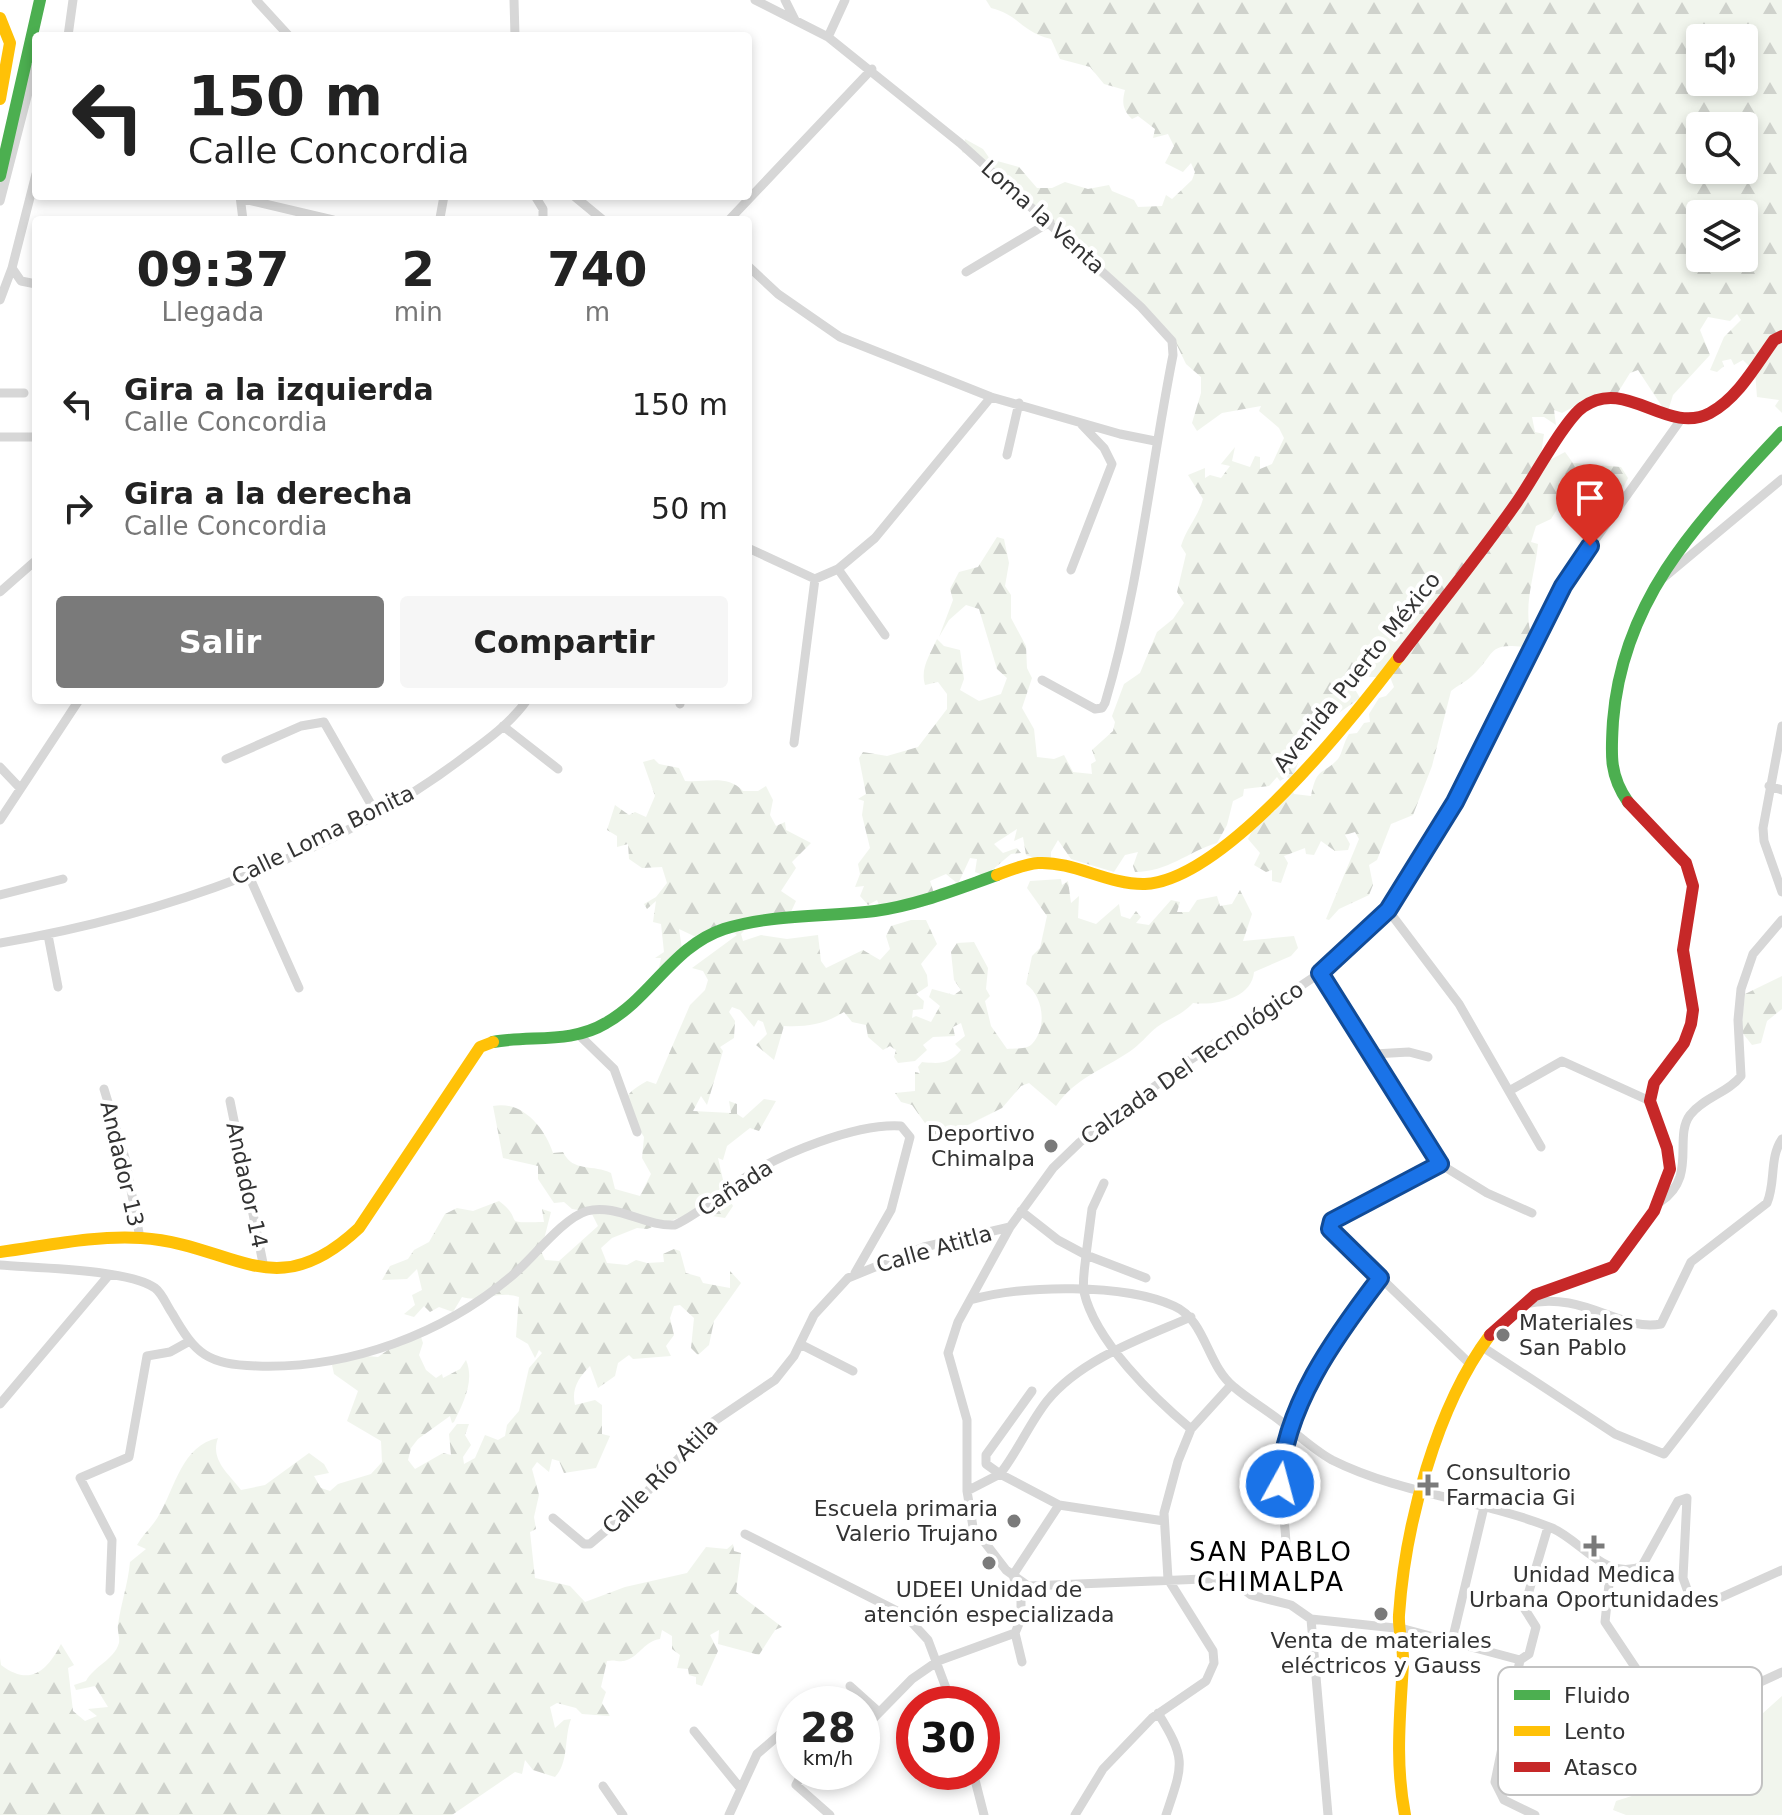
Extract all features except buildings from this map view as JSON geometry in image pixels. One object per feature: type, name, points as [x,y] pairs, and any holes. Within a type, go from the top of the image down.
[{"type":"main road","points":[[33,32],[40,0]]},
{"type":"main road","points":[[0,18],[10,43],[0,99]]},
{"type":"main road","points":[[0,176],[32,35]]},
{"type":"main road","points":[[1682,418],[1700,418],[1721,405],[1774,340],[1782,336]]},
{"type":"main road","name":"Avenida Puerto México","points":[[0,1252],[140,1238],[169,1240],[240,1265],[264,1268],[309,1262],[351,1239],[480,1047],[511,1038],[578,1034],[612,1019],[705,937],[722,931],[898,907],[1037,863],[1054,864],[1124,883],[1147,884],[1192,870],[1258,817],[1313,762],[1515,505],[1580,408],[1589,400],[1612,395],[1647,403],[1682,418]]},
{"type":"main road","points":[[1405,1815],[1397,1774],[1404,1629],[1399,1618],[1420,1493],[1438,1437],[1469,1363],[1481,1346],[1521,1305],[1535,1295],[1613,1267],[1633,1245],[1660,1202],[1669,1157],[1650,1101],[1654,1083],[1684,1043],[1691,1024],[1693,1010],[1683,950],[1693,886],[1679,854],[1623,796],[1608,754],[1615,701],[1634,629],[1654,586],[1701,518],[1782,432]]},
{"type":"street","points":[[69,32],[73,0]]},
{"type":"street","points":[[256,0],[285,32]]},
{"type":"street","points":[[514,0],[515,32]]},
{"type":"street","name":"Loma la Venta","points":[[755,0],[828,37],[872,69],[1050,222],[1141,307],[1172,341],[1173,355],[1155,441]]},
{"type":"street","points":[[785,0],[795,20]]},
{"type":"street","points":[[828,37],[840,3]]},
{"type":"street","points":[[0,201],[30,85],[29,48]]},
{"type":"street","points":[[752,190],[872,69]]},
{"type":"street","points":[[0,300],[12,268],[32,190]]},
{"type":"street","points":[[252,200],[317,216]]},
{"type":"street","points":[[579,200],[598,216]]},
{"type":"street","points":[[966,272],[1050,222]]},
{"type":"street","points":[[12,268],[21,281],[32,283]]},
{"type":"street","points":[[752,270],[778,294],[833,334],[991,397],[1155,441],[1138,566],[1104,705],[1095,709],[1042,680]]},
{"type":"street","points":[[0,393],[24,393]]},
{"type":"street","points":[[752,550],[815,579],[838,569],[875,538],[991,397]]},
{"type":"street","points":[[1007,455],[1019,403]]},
{"type":"street","name":"Calzada Del Tecnológico","points":[[1013,1575],[975,1534],[967,1491],[967,1420],[948,1353],[952,1335],[1010,1227],[1053,1168],[1080,1142],[1190,1060],[1320,973],[1388,910],[1455,802],[1563,586],[1682,418]]},
{"type":"street","points":[[1071,570],[1112,464],[1104,448],[1080,422]]},
{"type":"street","points":[[0,437],[32,437]]},
{"type":"street","points":[[1654,586],[1782,479]]},
{"type":"street","points":[[0,592],[32,564]]},
{"type":"street","points":[[838,569],[885,635]]},
{"type":"street","points":[[794,743],[815,579]]},
{"type":"street","points":[[0,820],[76,704]]},
{"type":"street","name":"Calle Loma Bonita","points":[[0,943],[48,935],[249,876],[376,813],[445,772],[503,726],[523,704]]},
{"type":"street","points":[[226,759],[313,722],[324,722],[330,727],[376,813]]},
{"type":"street","points":[[503,726],[558,769]]},
{"type":"street","points":[[1782,726],[1769,786],[1764,841],[1782,892]]},
{"type":"street","points":[[0,767],[19,787]]},
{"type":"street","points":[[1769,786],[1782,790]]},
{"type":"street","points":[[249,876],[299,988]]},
{"type":"street","points":[[0,895],[63,879]]},
{"type":"street","points":[[1388,910],[1459,1004],[1541,1147]]},
{"type":"street","points":[[1660,1202],[1678,1182],[1688,1118],[1706,1100],[1741,1076],[1738,1020],[1741,989],[1753,954],[1782,920]]},
{"type":"street","points":[[48,935],[58,987]]},
{"type":"street","points":[[1320,973],[1374,1054],[1440,1164],[1487,1193],[1532,1213]]},
{"type":"street","points":[[578,1034],[614,1069],[637,1132]]},
{"type":"street","points":[[1374,1054],[1409,1052],[1428,1057]]},
{"type":"street","points":[[1509,1091],[1562,1061],[1650,1101]]},
{"type":"street","name":"Andador 13","points":[[104,1089],[125,1158],[140,1238]]},
{"type":"street","name":"Andador 14","points":[[230,1101],[264,1268]]},
{"type":"street","name":"Cañada","points":[[188,1342],[201,1354],[226,1364],[311,1363],[371,1350],[445,1324],[495,1290],[580,1214],[597,1209],[675,1225],[743,1179],[784,1158],[869,1128],[901,1126],[910,1137],[891,1210],[855,1273]]},
{"type":"street","points":[[1521,1305],[1567,1300],[1641,1323],[1661,1324],[1691,1262],[1767,1203],[1772,1191],[1775,1152],[1782,1139]]},
{"type":"street","points":[[1440,1164],[1332,1221],[1330,1229],[1469,1363]]},
{"type":"street","points":[[1104,1183],[1092,1209],[1086,1255],[1084,1291],[1091,1311],[1116,1350],[1160,1404],[1191,1429]]},
{"type":"street","points":[[1021,1211],[1058,1240],[1086,1255],[1146,1278]]},
{"type":"street","name":"Calle Atitla","points":[[823,1303],[855,1273],[938,1243],[1010,1227]]},
{"type":"street","points":[[0,1265],[138,1280],[157,1289],[188,1342],[170,1352],[147,1356],[129,1457],[80,1478],[112,1540],[110,1591]]},
{"type":"street","points":[[0,1404],[109,1275]]},
{"type":"street","points":[[1286,1552],[1287,1520],[1280,1484],[1290,1429],[1331,1346],[1380,1278]]},
{"type":"street","points":[[970,1300],[1012,1290],[1084,1291],[1163,1302],[1191,1317],[1214,1365],[1231,1385],[1340,1464],[1376,1480],[1420,1493],[1518,1513],[1548,1527],[1605,1565],[1618,1569],[1638,1568],[1648,1560],[1678,1501],[1685,1497],[1690,1503],[1683,1578],[1694,1598],[1715,1600],[1782,1570]]},
{"type":"street","name":"Calle Río Atila","points":[[553,1518],[580,1542],[590,1544],[627,1513],[713,1422],[775,1380],[823,1303]]},
{"type":"street","points":[[1481,1346],[1615,1434],[1660,1454],[1667,1453],[1674,1445],[1706,1397],[1773,1314]]},
{"type":"street","points":[[967,1491],[1000,1474],[1049,1399],[1116,1350],[1191,1317]]},
{"type":"street","points":[[800,1344],[853,1371]]},
{"type":"street","points":[[1075,1815],[1103,1769],[1158,1713],[1206,1681],[1215,1658],[1168,1579],[1164,1521],[1171,1482],[1191,1429],[1231,1385]]},
{"type":"street","points":[[1032,1391],[986,1455],[986,1464],[1059,1505],[1164,1521]]},
{"type":"street","points":[[1013,1575],[1059,1505]]},
{"type":"street","points":[[1452,1641],[1484,1507]]},
{"type":"street","points":[[1519,1667],[1520,1660],[1529,1654],[1536,1627],[1526,1613],[1525,1604],[1548,1527]]},
{"type":"street","points":[[745,1534],[905,1615],[928,1640],[946,1686]]},
{"type":"street","points":[[1618,1569],[1609,1584],[1605,1622],[1635,1667]]},
{"type":"street","points":[[1013,1575],[1036,1588],[1229,1578],[1251,1595],[1291,1605],[1311,1619],[1404,1629],[1520,1660]]},
{"type":"street","points":[[1013,1575],[1021,1599],[1021,1619],[1015,1633],[1022,1662]]},
{"type":"street","points":[[1311,1619],[1328,1815]]},
{"type":"street","points":[[880,1711],[912,1679],[938,1661],[1015,1633]]},
{"type":"street","points":[[1762,1681],[1782,1672]]},
{"type":"street","points":[[1158,1713],[1181,1759],[1166,1815]]},
{"type":"street","points":[[694,1731],[741,1789]]},
{"type":"street","points":[[729,1815],[763,1747],[776,1737]]},
{"type":"street","points":[[1498,1773],[1495,1789],[1498,1793]]},
{"type":"street","points":[[603,1786],[623,1815]]},
{"type":"street","points":[[802,1790],[830,1815]]},
{"type":"street","points":[[978,1790],[984,1815]]},
{"type":"street","points":[[1500,1795],[1535,1815]]},
{"type":"green space","points":[[986,0],[1782,0],[1782,413],[1775,406],[1779,400],[1757,397],[1755,372],[1743,360],[1734,365],[1731,359],[1722,361],[1724,366],[1717,372],[1710,370],[1724,337],[1741,320],[1737,314],[1730,321],[1708,317],[1700,330],[1710,355],[1673,395],[1667,414],[1638,370],[1630,373],[1617,394],[1579,404],[1562,413],[1554,410],[1556,425],[1544,417],[1532,417],[1535,432],[1544,434],[1540,461],[1546,462],[1565,452],[1573,463],[1621,467],[1628,478],[1622,490],[1608,487],[1564,498],[1551,519],[1536,526],[1531,542],[1538,544],[1528,614],[1532,638],[1523,647],[1497,648],[1472,676],[1451,691],[1432,766],[1413,815],[1391,824],[1377,860],[1369,865],[1373,885],[1369,895],[1339,909],[1329,920],[1326,919],[1359,839],[1355,832],[1345,835],[1350,844],[1348,850],[1335,851],[1321,841],[1314,855],[1306,854],[1305,848],[1284,856],[1288,863],[1281,883],[1272,881],[1272,870],[1266,872],[1254,865],[1260,853],[1248,839],[1261,813],[1275,811],[1289,783],[1294,794],[1311,796],[1318,776],[1338,759],[1349,734],[1357,733],[1364,723],[1370,722],[1369,714],[1379,698],[1386,696],[1394,687],[1390,677],[1364,677],[1353,686],[1360,698],[1326,722],[1316,719],[1308,733],[1309,738],[1319,727],[1313,743],[1303,750],[1292,779],[1286,777],[1280,781],[1277,777],[1269,786],[1244,789],[1243,796],[1233,801],[1227,825],[1217,843],[1158,869],[1135,872],[1133,866],[1138,852],[1125,855],[1114,872],[1071,859],[1058,840],[1051,852],[1051,864],[1026,855],[1023,837],[1014,841],[1017,829],[994,844],[1003,853],[1017,848],[1021,853],[1011,854],[985,876],[975,872],[977,859],[970,858],[958,884],[946,874],[930,881],[934,893],[923,907],[909,909],[879,905],[877,900],[868,905],[860,896],[864,886],[855,887],[860,874],[858,864],[870,848],[862,815],[864,801],[858,799],[866,794],[859,758],[863,752],[887,756],[918,747],[947,709],[947,694],[938,682],[925,685],[924,679],[926,662],[937,639],[944,646],[960,650],[964,679],[960,690],[979,701],[1001,694],[1007,678],[997,669],[979,609],[966,605],[949,620],[939,637],[953,600],[950,589],[959,572],[978,567],[997,537],[1004,539],[1009,563],[1005,586],[1011,595],[1011,618],[1026,646],[1027,668],[1032,678],[1022,708],[1034,729],[1037,757],[1054,759],[1064,755],[1073,772],[1092,774],[1091,764],[1096,761],[1092,750],[1113,731],[1115,722],[1112,716],[1124,684],[1140,673],[1157,632],[1173,619],[1184,603],[1177,592],[1186,554],[1181,546],[1203,499],[1188,475],[1205,468],[1205,478],[1210,475],[1221,478],[1230,466],[1221,464],[1235,447],[1232,461],[1250,467],[1255,456],[1260,457],[1260,469],[1272,464],[1284,438],[1279,428],[1259,411],[1261,406],[1222,413],[1197,431],[1192,423],[1201,393],[1201,377],[1186,364],[1173,337],[1124,292],[1082,266],[1073,250],[988,163],[962,152],[965,139],[983,149],[990,159],[1019,167],[1037,188],[1052,188],[1065,182],[1088,189],[1109,185],[1112,191],[1134,200],[1138,207],[1162,206],[1166,195],[1172,199],[1192,180],[1195,172],[1191,163],[1183,172],[1165,163],[1174,146],[1168,134],[1153,138],[1155,129],[1138,116],[1132,119],[1124,105],[1125,90],[1104,84],[1090,67],[1060,59],[1051,39],[1033,32],[991,8]]},
{"type":"green space","points":[[654,759],[659,764],[679,768],[685,781],[723,781],[743,791],[758,791],[766,786],[773,800],[770,815],[776,826],[785,822],[786,830],[811,843],[792,862],[796,868],[781,891],[796,901],[790,914],[759,915],[741,934],[743,941],[761,935],[787,939],[818,935],[821,961],[826,968],[863,950],[880,960],[890,949],[886,936],[891,926],[911,920],[926,920],[937,944],[921,964],[928,986],[916,994],[924,1001],[923,1009],[913,1010],[912,1018],[916,1016],[931,1022],[940,1006],[929,997],[932,989],[954,995],[961,990],[954,980],[951,952],[957,943],[974,942],[988,968],[986,989],[990,996],[985,1001],[991,1026],[1007,1049],[1030,1046],[1037,1037],[1042,1021],[1040,1004],[1026,984],[1032,956],[1040,948],[1047,916],[1027,888],[1030,881],[1061,879],[1062,885],[1068,881],[1071,903],[1079,896],[1078,918],[1096,924],[1119,904],[1121,916],[1130,919],[1136,911],[1141,917],[1136,923],[1149,925],[1171,900],[1180,902],[1177,912],[1189,912],[1197,900],[1217,896],[1220,906],[1232,904],[1240,890],[1252,914],[1243,941],[1294,936],[1298,948],[1291,956],[1254,972],[1252,981],[1240,994],[1212,1003],[1193,1003],[1157,1027],[1133,1049],[1080,1082],[1056,1106],[1029,1083],[1021,1086],[1002,1108],[942,1138],[935,1137],[912,1105],[901,1102],[895,1093],[915,1091],[915,1072],[920,1073],[918,1067],[922,1062],[944,1062],[957,1055],[961,1050],[955,1044],[965,1036],[961,1023],[953,1027],[955,1036],[933,1037],[923,1045],[927,1050],[915,1061],[898,1063],[894,1057],[896,1050],[890,1046],[883,1050],[868,1037],[866,1025],[852,1022],[844,1012],[814,1024],[784,1026],[774,1060],[756,1045],[767,1034],[763,1022],[758,1020],[754,1027],[740,1010],[732,1007],[729,1012],[735,1021],[734,1038],[720,1047],[723,1051],[707,1105],[701,1096],[693,1111],[731,1113],[729,1101],[737,1104],[737,1114],[743,1118],[764,1099],[776,1101],[759,1131],[750,1128],[727,1146],[723,1160],[718,1158],[726,1193],[733,1206],[725,1218],[693,1213],[647,1229],[637,1228],[612,1238],[601,1248],[607,1263],[627,1265],[636,1260],[664,1262],[663,1254],[674,1249],[680,1251],[686,1273],[700,1277],[703,1283],[730,1288],[730,1271],[741,1283],[714,1321],[709,1345],[698,1355],[691,1348],[694,1318],[680,1305],[674,1306],[670,1318],[674,1335],[666,1346],[671,1356],[633,1359],[629,1355],[618,1363],[615,1376],[598,1388],[590,1366],[586,1370],[575,1389],[575,1405],[595,1400],[602,1405],[602,1434],[610,1436],[596,1468],[564,1473],[559,1461],[552,1459],[549,1472],[537,1462],[532,1469],[539,1495],[534,1517],[536,1529],[530,1532],[535,1578],[570,1586],[585,1602],[625,1587],[687,1573],[706,1547],[727,1549],[733,1544],[734,1551],[741,1553],[736,1592],[782,1627],[775,1630],[759,1655],[718,1644],[719,1630],[710,1635],[718,1651],[702,1686],[696,1684],[696,1677],[689,1675],[688,1669],[677,1668],[680,1655],[672,1649],[672,1636],[662,1630],[660,1639],[650,1642],[632,1658],[607,1661],[601,1687],[606,1692],[602,1703],[610,1716],[582,1714],[576,1708],[557,1703],[550,1707],[555,1728],[564,1720],[571,1719],[562,1765],[555,1777],[533,1770],[525,1760],[522,1774],[515,1772],[452,1815],[0,1815],[0,1658],[1,1665],[11,1672],[29,1675],[44,1668],[61,1644],[74,1665],[68,1668],[73,1711],[85,1721],[97,1716],[88,1709],[108,1707],[95,1686],[76,1690],[74,1685],[86,1681],[116,1649],[130,1562],[146,1549],[137,1545],[157,1519],[181,1469],[196,1449],[218,1438],[218,1460],[241,1490],[265,1485],[309,1453],[324,1464],[329,1473],[314,1476],[321,1488],[330,1491],[338,1484],[371,1474],[382,1462],[381,1441],[347,1421],[358,1391],[334,1374],[332,1365],[344,1354],[378,1357],[395,1345],[421,1337],[423,1343],[419,1355],[426,1370],[436,1378],[442,1374],[443,1378],[460,1369],[466,1360],[469,1376],[467,1392],[454,1422],[450,1416],[418,1439],[411,1448],[408,1460],[415,1469],[443,1453],[451,1455],[449,1434],[457,1424],[469,1424],[465,1435],[471,1445],[463,1457],[464,1464],[475,1458],[485,1435],[498,1440],[505,1436],[507,1425],[519,1411],[529,1368],[542,1353],[539,1350],[535,1358],[528,1344],[516,1337],[519,1297],[462,1297],[453,1312],[439,1307],[430,1312],[424,1306],[414,1317],[404,1314],[415,1305],[412,1295],[422,1290],[417,1269],[407,1279],[382,1280],[390,1266],[408,1259],[414,1250],[429,1242],[445,1214],[457,1208],[473,1211],[499,1201],[514,1220],[521,1222],[544,1222],[542,1209],[551,1212],[541,1251],[545,1260],[559,1261],[598,1226],[591,1212],[572,1209],[564,1202],[554,1203],[538,1179],[538,1166],[503,1158],[493,1106],[504,1105],[523,1112],[544,1134],[553,1153],[563,1152],[578,1166],[611,1173],[615,1189],[640,1196],[651,1174],[642,1158],[644,1137],[628,1113],[626,1100],[629,1094],[647,1081],[656,1084],[690,1005],[705,990],[708,980],[703,971],[692,968],[737,935],[723,925],[696,937],[679,929],[682,949],[659,968],[661,958],[655,958],[664,952],[661,924],[653,922],[656,901],[647,909],[644,904],[656,897],[667,883],[662,867],[642,868],[629,859],[628,844],[617,847],[617,836],[607,830],[615,805],[629,815],[635,812],[646,817],[655,796],[643,762]]},
{"type":"green space","points":[[1782,976],[1782,1009],[1767,1021],[1761,1043],[1752,1045],[1741,1031],[1745,994]]},
{"type":"green space","points":[[1782,1696],[1782,1815],[1626,1815],[1613,1810],[1616,1801],[1635,1795],[1762,1795],[1762,1714]]},
{"type":"traffic: fast","points":[[33,32],[40,0]]},
{"type":"traffic: fast","points":[[0,176],[32,35]]},
{"type":"traffic: fast","points":[[1628,802],[1614,773],[1612,744],[1620,676],[1632,635],[1671,562],[1723,496],[1782,432]]},
{"type":"traffic: fast","points":[[493,1042],[565,1036],[593,1030],[622,1012],[690,947],[724,929],[780,918],[856,913],[907,905],[997,875]]},
{"type":"traffic: slow","points":[[0,18],[10,43],[0,99]]},
{"type":"traffic: slow","points":[[997,875],[1023,866],[1051,863],[1131,883],[1145,884],[1177,876],[1212,856],[1284,792],[1351,718],[1399,657]]},
{"type":"traffic: slow","points":[[0,1252],[123,1237],[174,1243],[253,1265],[277,1268],[302,1264],[329,1252],[359,1228],[480,1047],[493,1042]]},
{"type":"traffic: slow","points":[[1405,1815],[1399,1758],[1403,1658],[1399,1621],[1408,1544],[1426,1469],[1439,1432],[1471,1364],[1490,1335]]},
{"type":"traffic: jam","points":[[1399,657],[1503,522],[1558,437],[1583,407],[1599,399],[1615,398],[1678,417],[1694,418],[1710,413],[1738,390],[1774,340],[1782,336]]},
{"type":"traffic: jam","points":[[1490,1335],[1535,1295],[1613,1267],[1654,1211],[1670,1169],[1667,1148],[1650,1101],[1654,1083],[1684,1043],[1691,1024],[1693,1010],[1683,950],[1693,886],[1686,863],[1628,802]]},
{"type":"place","name":"Deportivo Chimalpa","points":[[1051,1146]]},
{"type":"place","name":"Materiales San Pablo","points":[[1503,1335]]},
{"type":"place","name":"Consultorio Farmacia Gi","points":[[1428,1485]]},
{"type":"place","name":"Escuela primaria Valerio Trujano","points":[[1014,1521]]},
{"type":"place","name":"Unidad Medica Urbana Oportunidades","points":[[1594,1546]]},
{"type":"place","name":"UDEEI Unidad de atención especializada","points":[[989,1563]]},
{"type":"place","name":"Venta de materiales eléctricos y Gauss","points":[[1381,1614]]},
{"type":"district","name":"SAN PABLO CHIMALPA","points":[[1271,1567]]},
{"type":"route","points":[[1280,1484],[1290,1429],[1311,1385],[1331,1346],[1380,1278],[1330,1229],[1332,1221],[1440,1164],[1429,1151],[1374,1054],[1320,973],[1388,910],[1455,802],[1563,586],[1590,546]]}]
